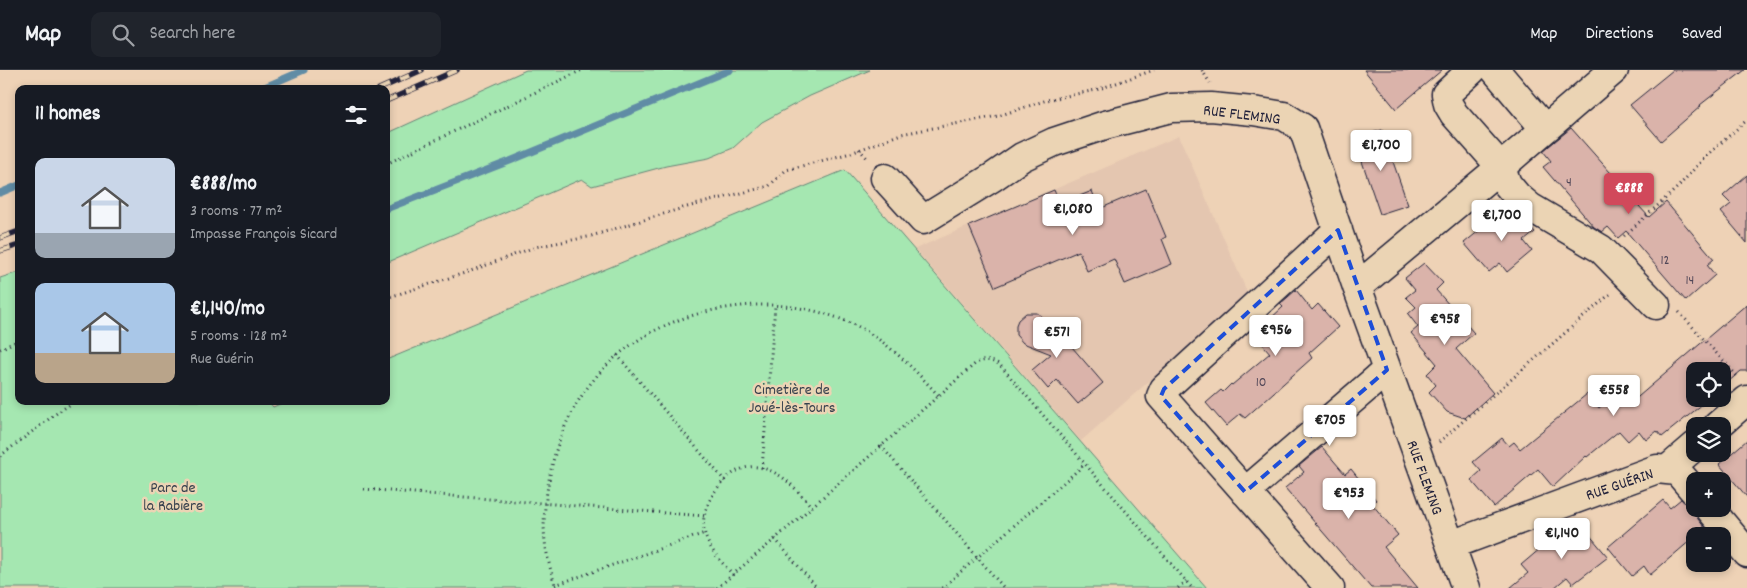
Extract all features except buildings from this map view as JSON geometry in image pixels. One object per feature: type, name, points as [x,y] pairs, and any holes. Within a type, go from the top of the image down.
[{"type":"street","points":[[1472,70],[1446,94],[1448,104],[1454,114],[1501,167],[1506,184],[1530,207],[1605,252],[1656,305]]},
{"type":"street","points":[[1495,70],[1545,129]]},
{"type":"street","points":[[1356,287],[1614,70]]},
{"type":"street","name":"RUE FLEMING","points":[[885,178],[923,220],[1022,157],[1054,142],[1105,125],[1171,108],[1211,107],[1253,111],[1284,116],[1303,128],[1356,287],[1466,588]]},
{"type":"street","points":[[1330,588],[1161,396],[1164,388],[1338,230]]},
{"type":"street","points":[[1245,492],[1387,370]]},
{"type":"street","points":[[1724,417],[1744,390]]},
{"type":"street","points":[[1667,470],[1686,454]]},
{"type":"street","name":"RUE GUÉRIN","points":[[1451,545],[1657,469],[1678,471],[1686,481]]},
{"type":"street","points":[[1717,517],[1747,552]]},
{"type":"path","points":[[390,162],[582,70]]},
{"type":"path","points":[[390,297],[468,272],[534,247],[588,237],[683,208],[769,186],[786,170],[851,153],[901,134],[998,116],[1047,100],[1096,90],[1154,70]]},
{"type":"path","points":[[1605,252],[1677,188],[1705,157],[1747,120]]},
{"type":"path","points":[[1420,459],[1629,277]]},
{"type":"path","points":[[705,534],[555,586],[544,528],[552,462],[567,419],[588,386],[617,355],[655,330],[693,314],[736,306],[759,304],[821,313],[859,328],[894,351],[919,373],[939,396]]},
{"type":"path","points":[[1656,305],[1669,306],[1681,313],[1744,390]]},
{"type":"path","points":[[762,468],[775,306]]},
{"type":"path","points":[[0,349],[15,342]]},
{"type":"path","points":[[617,355],[725,481]]},
{"type":"path","points":[[716,588],[812,507],[976,363],[983,360],[991,360],[999,364],[1192,588]]},
{"type":"path","points":[[0,456],[68,405]]},
{"type":"path","points":[[881,446],[1004,588]]},
{"type":"path","points":[[942,588],[1085,464]]},
{"type":"path","points":[[733,575],[714,551],[705,534],[704,516],[713,494],[725,481],[735,473],[749,467],[762,468],[777,474],[791,483],[812,507]]},
{"type":"path","points":[[364,489],[704,516]]},
{"type":"path","points":[[775,539],[817,588]]},
{"type":"path","points":[[1178,588],[1186,581]]},
{"type":"highlighted area","points":[[1338,230],[1387,370],[1245,492],[1161,396],[1164,389]]},
{"type":"shaded area","points":[[1179,136],[1248,294],[1081,441],[915,249]]},
{"type":"green space","points":[[526,70],[870,70],[810,96],[762,122],[733,148],[709,158],[666,166],[592,186],[582,179],[390,261],[390,132]]},
{"type":"green space","name":"Cimetière de Joué-lès-Tours","points":[[845,170],[1207,588],[0,588],[0,278],[15,273],[15,405],[271,405],[273,407],[278,405],[390,405],[390,358]]},
{"type":"waterway","points":[[269,85],[304,70]]},
{"type":"waterway","points":[[390,207],[510,161],[730,70]]},
{"type":"waterway","points":[[0,193],[15,187]]},
{"type":"railway","points":[[388,85],[422,70]]},
{"type":"railway","points":[[390,99],[457,70]]},
{"type":"railway","points":[[0,238],[15,232]]},
{"type":"railway","points":[[0,251],[15,246]]},
{"type":"park label","name":"Parc de la Rabière","points":[[173,495]]}]
